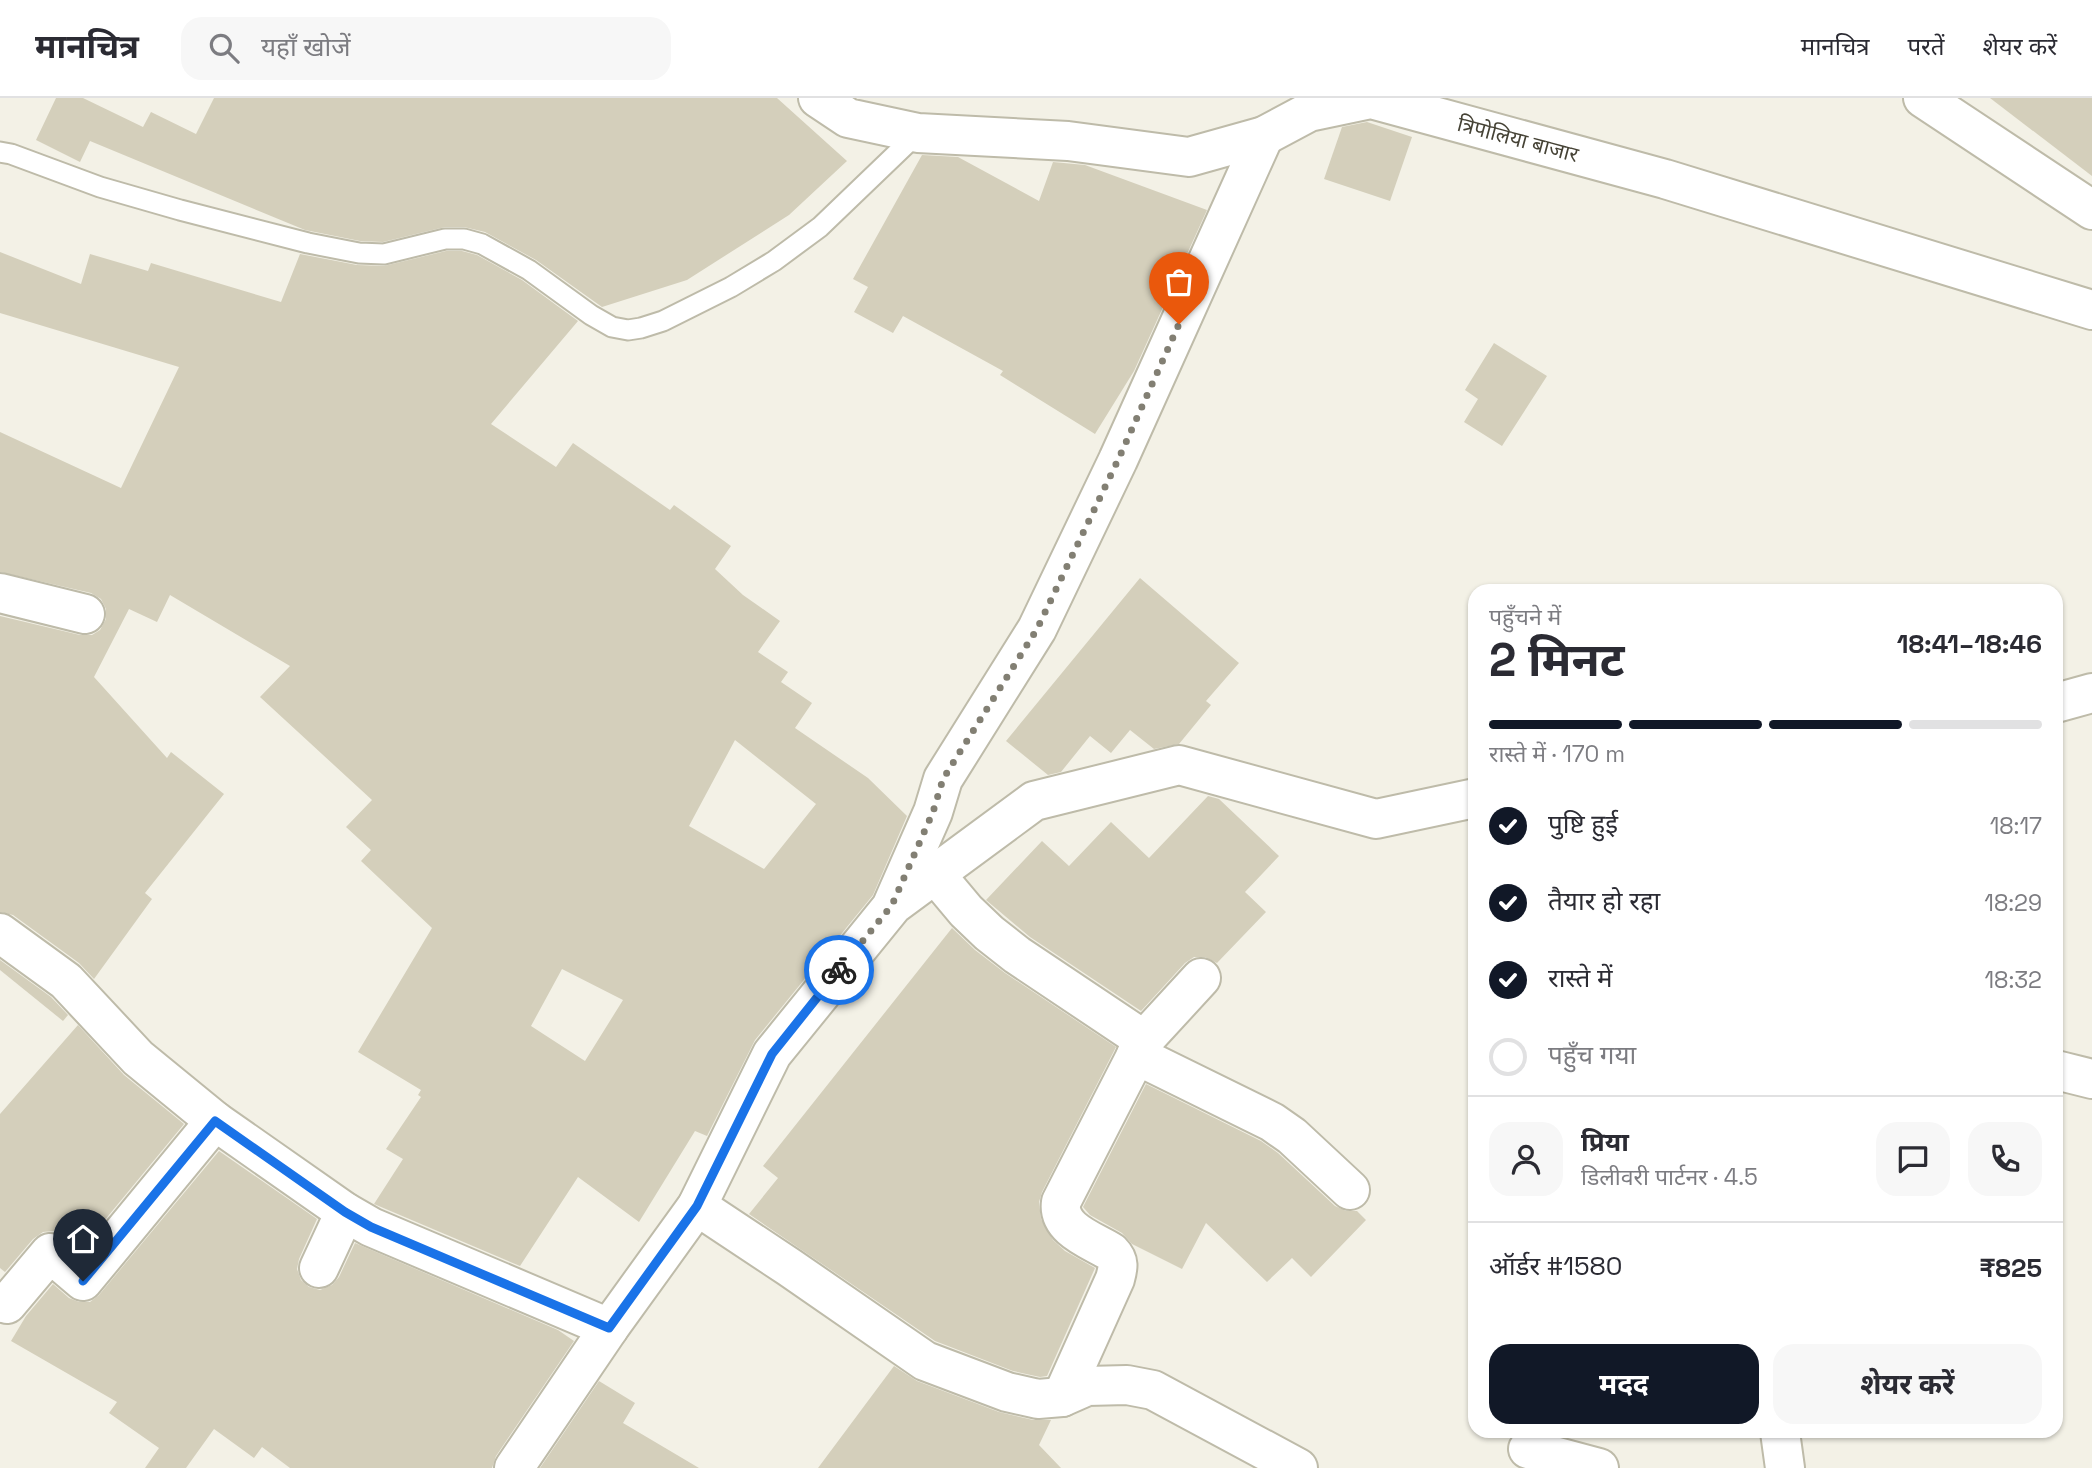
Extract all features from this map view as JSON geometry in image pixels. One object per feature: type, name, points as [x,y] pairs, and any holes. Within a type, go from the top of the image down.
[{"type":"street","name":"त्रिपोलिया बाजार","points":[[818,98],[848,118],[918,133],[1068,141],[1189,157],[1264,136],[1309,112],[1371,98],[1665,179],[2092,310]]},
{"type":"street","points":[[1923,98],[2092,210]]},
{"type":"street","points":[[514,1468],[609,1328],[697,1206],[772,1054],[892,905],[933,812],[943,779],[1037,629],[1118,460],[1264,136]]},
{"type":"street","points":[[0,593],[85,614]]},
{"type":"street","points":[[2063,701],[2092,693]]},
{"type":"street","points":[[892,905],[1034,801],[1179,765],[1376,819],[1468,799]]},
{"type":"street","points":[[935,874],[966,911],[1017,955],[1140,1047],[1292,1136],[1350,1190]]},
{"type":"street","points":[[0,933],[66,981],[138,1058],[215,1121],[345,1212],[371,1227],[609,1328]]},
{"type":"street","points":[[1062,1397],[1115,1279],[1118,1264],[1111,1252],[1064,1222],[1061,1202],[1140,1047],[1201,978]]},
{"type":"street","points":[[2063,1072],[2092,1079]]},
{"type":"street","points":[[7,1304],[50,1253],[83,1281],[215,1121]]},
{"type":"street","points":[[697,1206],[925,1361],[1007,1392],[1038,1399],[1062,1397],[1087,1386],[1127,1385],[1153,1390],[1298,1468]]},
{"type":"street","points":[[319,1268],[345,1212]]},
{"type":"street","points":[[1781,1438],[1785,1468]]},
{"type":"street","points":[[1528,1449],[1599,1468]]},
{"type":"lane","points":[[0,152],[100,187],[180,210],[307,243],[359,253],[384,254],[445,239],[464,239],[482,244],[529,270],[591,315],[612,327],[628,330],[663,321],[731,287],[774,261],[820,227],[918,133]]},
{"type":"building","points":[[56,98],[83,98],[143,127],[151,112],[196,134],[214,98],[777,98],[847,161],[789,215],[687,280],[602,307],[536,260],[485,232],[464,227],[445,227],[383,242],[360,241],[305,230],[90,141],[80,162],[36,140]]},
{"type":"building","points":[[1990,98],[2092,98],[2092,176]]},
{"type":"building","points":[[1367,122],[1412,137],[1390,201],[1324,179],[1342,127]]},
{"type":"building","points":[[922,155],[958,157],[1039,201],[1053,162],[1085,165],[1207,210],[1134,371],[1095,434],[1000,375],[1003,371],[903,316],[893,333],[854,312],[868,287],[853,279]]},
{"type":"building","points":[[446,251],[477,255],[522,280],[578,321],[491,424],[556,467],[573,443],[670,510],[674,505],[731,546],[715,569],[743,595],[780,621],[758,652],[788,672],[781,682],[812,703],[795,728],[868,778],[907,816],[873,895],[755,1040],[707,1136],[695,1131],[639,1222],[578,1177],[520,1266],[374,1204],[403,1159],[386,1149],[421,1097],[418,1095],[421,1090],[358,1052],[432,928],[361,861],[371,850],[346,827],[372,800],[260,697],[290,666],[170,595],[157,622],[129,609],[94,677],[167,758],[171,752],[224,794],[145,893],[152,899],[94,979],[79,963],[13,915],[0,912],[0,616],[80,635],[92,635],[100,630],[106,619],[106,609],[101,599],[91,593],[0,572],[0,432],[121,488],[179,367],[0,313],[0,252],[81,284],[90,254],[148,271],[151,263],[281,302],[300,254],[357,265],[384,266]],"holes":[[[735,740],[816,804],[764,869],[689,826]],[[562,969],[623,1000],[585,1061],[531,1026]]]},
{"type":"building","points":[[1494,343],[1547,376],[1502,446],[1464,422],[1478,399],[1465,390]]},
{"type":"building","points":[[1140,578],[1239,663],[1206,701],[1211,705],[1179,744],[1154,749],[1130,730],[1111,753],[1090,736],[1061,772],[1048,775],[1006,741]]},
{"type":"building","points":[[1208,796],[1219,799],[1279,856],[1245,892],[1266,912],[1217,963],[1205,957],[1194,957],[1185,963],[1141,1011],[1030,937],[986,900],[1042,841],[1069,866],[1111,822],[1149,858]]},
{"type":"building","points":[[952,928],[1005,973],[1116,1047],[1039,1202],[1041,1219],[1053,1240],[1065,1251],[1095,1268],[1047,1376],[1013,1371],[935,1341],[749,1214],[778,1178],[763,1166]]},
{"type":"building","points":[[0,960],[51,997],[68,1015],[63,1021],[0,970]]},
{"type":"building","points":[[78,1025],[124,1075],[184,1124],[80,1250],[64,1236],[53,1231],[43,1232],[33,1239],[5,1272],[0,1268],[0,1114]]},
{"type":"building","points":[[1146,1084],[1261,1141],[1278,1153],[1335,1206],[1346,1211],[1357,1211],[1366,1220],[1311,1277],[1292,1258],[1267,1282],[1206,1223],[1182,1269],[1132,1244],[1122,1233],[1090,1215],[1083,1207]]},
{"type":"building","points":[[219,1151],[317,1219],[297,1269],[301,1280],[309,1287],[320,1290],[332,1285],[339,1277],[355,1243],[558,1330],[574,1341],[496,1456],[492,1468],[290,1468],[262,1447],[254,1458],[214,1429],[186,1468],[145,1468],[159,1448],[109,1413],[117,1402],[11,1341],[26,1316],[53,1284],[69,1298],[79,1302],[90,1302],[99,1295]]},
{"type":"building","points":[[894,1366],[917,1381],[999,1412],[1033,1420],[1051,1420],[1039,1445],[1061,1468],[818,1468]]},
{"type":"building","points":[[599,1381],[635,1403],[623,1423],[699,1468],[540,1468]]},
{"type":"way so far","points":[[839,970],[892,905],[933,812],[943,779],[1037,629],[1118,460],[1179,324]]},
{"type":"route","points":[[83,1281],[215,1121],[345,1212],[371,1227],[609,1328],[697,1206],[772,1054],[839,970]]}]
